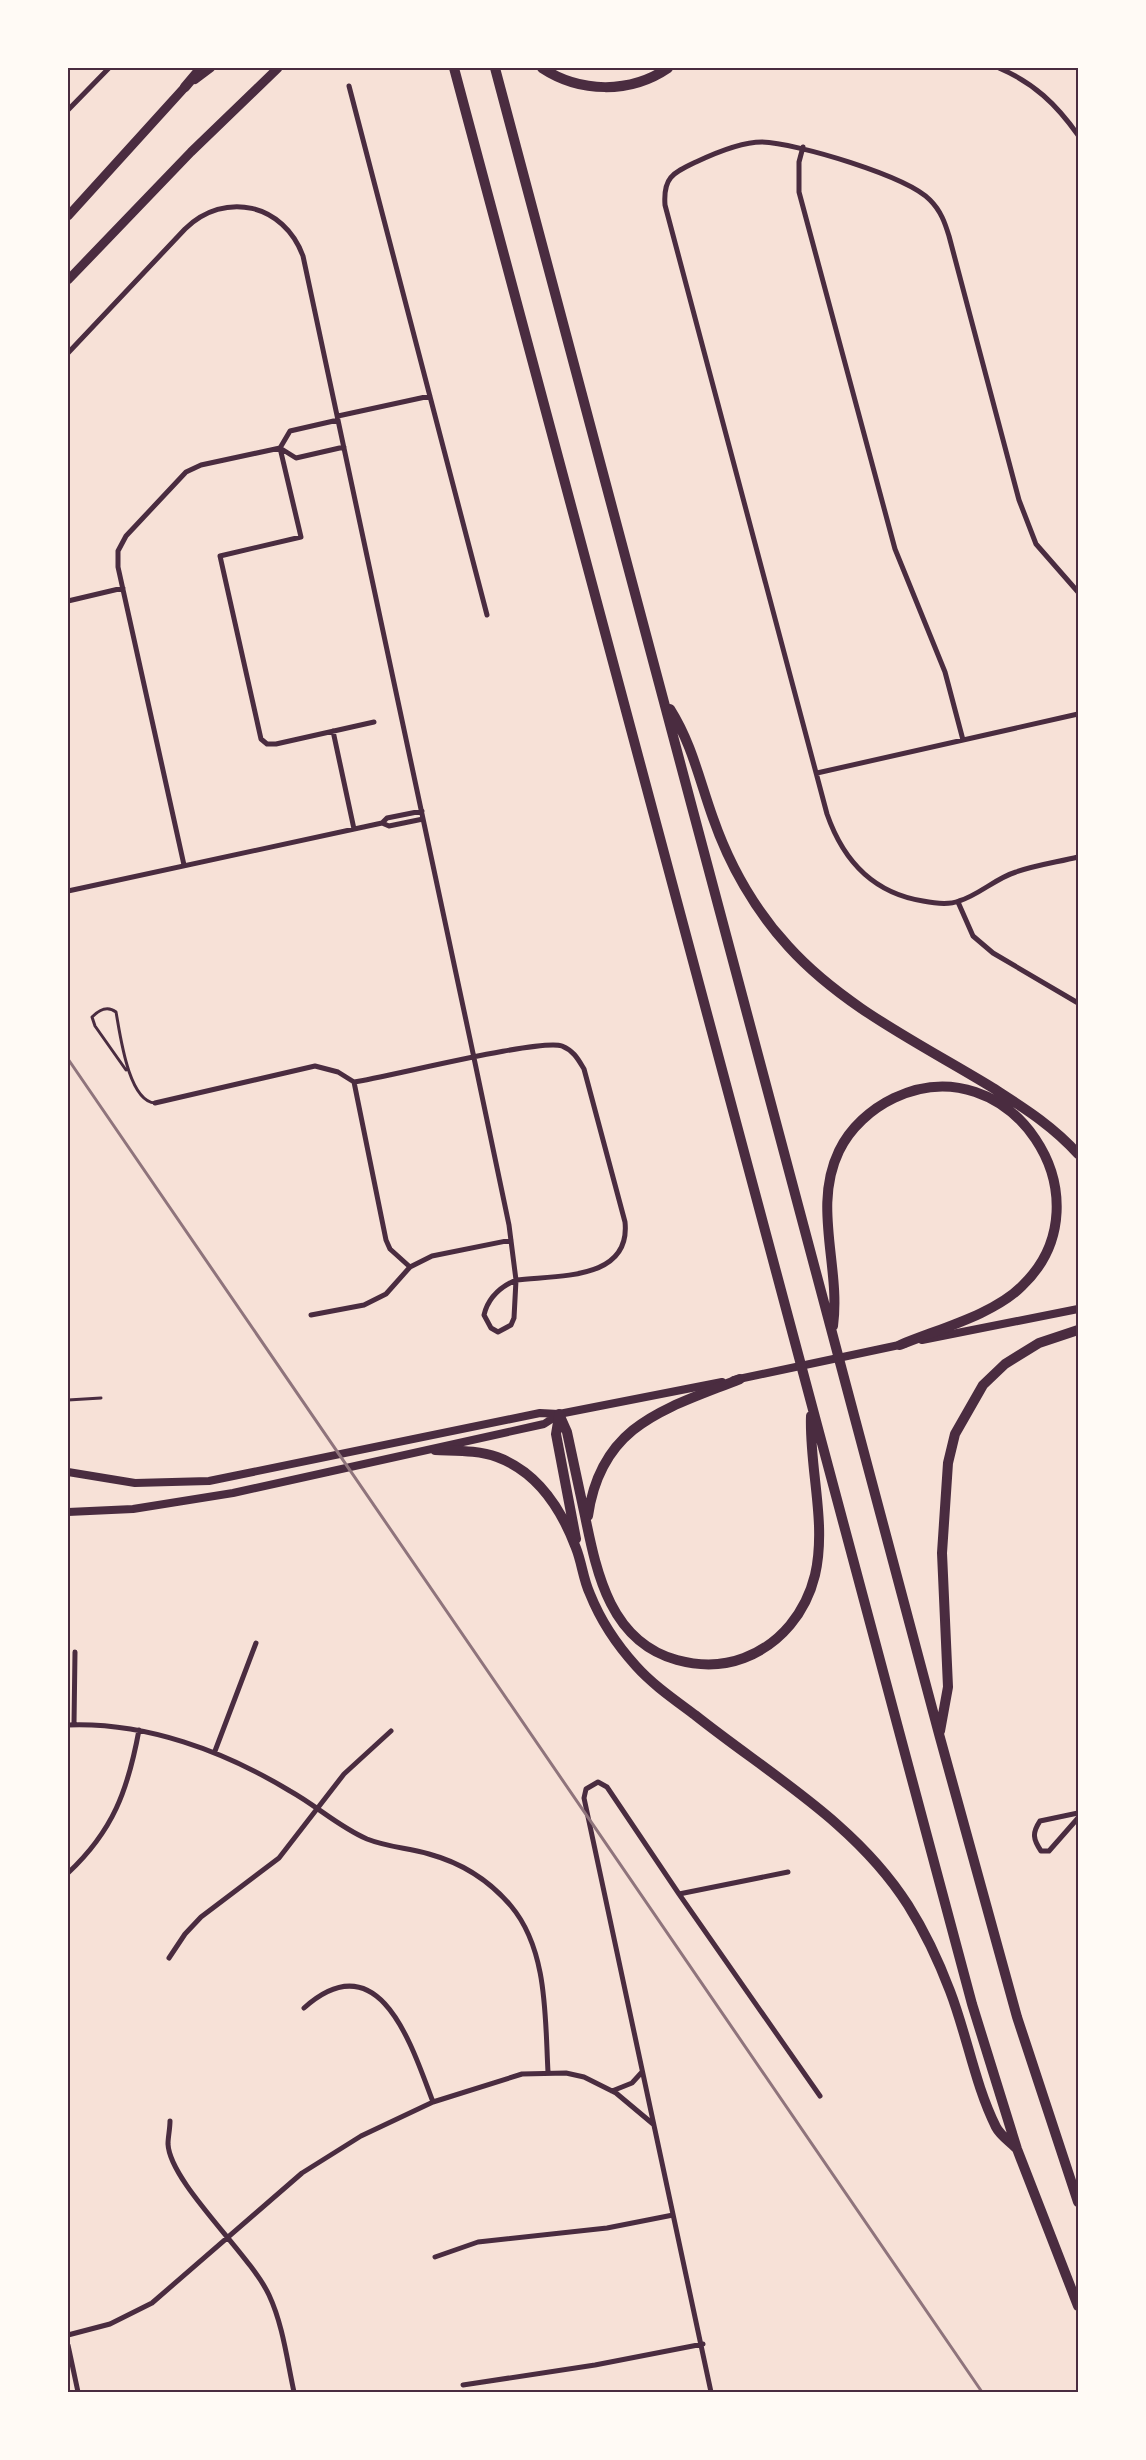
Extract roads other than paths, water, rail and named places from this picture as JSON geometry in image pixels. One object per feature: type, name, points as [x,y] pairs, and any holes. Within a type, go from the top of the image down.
[{"type":"highway","points":[[68,216],[201,68]]},
{"type":"highway","points":[[68,280],[191,152],[278,68]]},
{"type":"highway","points":[[454,68],[972,2004],[1017,2149],[1078,2306]]},
{"type":"highway","points":[[495,68],[939,1734],[1020,2028],[1078,2202]]},
{"type":"highway","points":[[542,68],[570,83],[608,87],[628,86],[668,68]]},
{"type":"highway","points":[[663,697],[686,734],[713,818],[730,860],[754,902],[788,946],[852,1002],[1042,1119],[1078,1154]]},
{"type":"highway","points":[[832,1332],[836,1300],[828,1237],[827,1197],[832,1169],[840,1149],[868,1114],[899,1096],[944,1087],[974,1092],[1000,1104],[1017,1116],[1041,1147],[1050,1165],[1055,1185],[1053,1235],[1039,1265],[1022,1287],[1010,1296],[996,1306],[900,1345]]},
{"type":"highway","points":[[939,1734],[948,1687],[942,1553],[948,1463],[955,1434],[983,1385],[1005,1364],[1039,1343],[1078,1330]]},
{"type":"highway","points":[[586,1525],[598,1472],[625,1436],[676,1404],[740,1379]]},
{"type":"highway","points":[[559,1414],[567,1432],[586,1525],[604,1591],[622,1624],[652,1650],[686,1663],[719,1664],[756,1652],[778,1638],[796,1617],[815,1576],[818,1526],[810,1448],[811,1404]]},
{"type":"highway","points":[[559,1414],[556,1434],[576,1549]]},
{"type":"highway","points":[[435,1450],[483,1454],[524,1471],[552,1500],[576,1549],[595,1606],[635,1665],[690,1712],[844,1830],[867,1852],[895,1887],[919,1925],[950,1991],[997,2130],[1017,2149]]},
{"type":"main road","points":[[185,87],[211,68]]},
{"type":"main road","points":[[68,1472],[115,1482],[174,1484],[218,1479],[540,1413],[559,1414],[740,1379],[1078,1309]]},
{"type":"main road","points":[[68,1512],[133,1509],[186,1502],[435,1450],[544,1424],[559,1414]]},
{"type":"street","points":[[68,110],[109,68]]},
{"type":"street","points":[[999,68],[1040,89],[1062,112],[1078,135]]},
{"type":"street","points":[[349,86],[487,615]]},
{"type":"street","points":[[1078,592],[1036,544],[1019,500],[949,236],[942,216],[930,200],[914,188],[894,179],[803,147],[760,142],[717,152],[681,169],[665,183],[665,205],[833,831],[852,862],[884,889],[907,898],[932,903],[958,902],[1015,872],[1078,857]]},
{"type":"street","points":[[803,147],[799,162],[800,192],[848,375],[896,549],[945,672],[963,740]]},
{"type":"street","points":[[68,353],[194,220],[231,206],[259,209],[282,223],[299,245],[422,811],[423,819],[474,1059],[511,1240],[516,1280],[512,1325],[498,1332],[485,1322],[486,1307],[504,1285],[516,1280],[565,1275],[610,1264],[622,1253],[627,1238],[625,1222],[584,1069],[576,1054],[561,1046],[544,1044],[474,1059],[354,1082],[338,1072],[315,1066],[155,1103]]},
{"type":"street","points":[[374,722],[276,744],[267,744],[261,739],[220,556],[301,537],[280,448],[290,431],[430,396]]},
{"type":"street","points":[[184,866],[123,588],[118,551],[126,536],[186,472],[201,465],[280,448],[296,458],[344,447]]},
{"type":"street","points":[[68,601],[123,588]]},
{"type":"street","points":[[817,773],[1078,714]]},
{"type":"street","points":[[333,731],[354,830]]},
{"type":"street","points":[[382,824],[387,818],[422,811]]},
{"type":"street","points":[[68,891],[382,824],[389,826],[423,819]]},
{"type":"street","points":[[958,902],[974,936],[993,953],[1078,1003]]},
{"type":"street","points":[[354,1082],[386,1240],[390,1249],[410,1267]]},
{"type":"street","points":[[311,1315],[364,1305],[386,1294],[410,1267],[432,1257],[511,1240]]},
{"type":"street","points":[[215,1751],[256,1643]]},
{"type":"street","points":[[75,1652],[71,1725],[139,1730],[215,1751],[254,1770],[368,1839],[451,1861],[477,1874],[513,1908],[532,1945],[544,2005],[548,2072]]},
{"type":"street","points":[[68,1873],[96,1843],[118,1806],[129,1778],[139,1730]]},
{"type":"street","points":[[169,1958],[184,1934],[201,1917],[279,1858],[344,1774],[391,1731]]},
{"type":"street","points":[[711,2392],[703,2344],[653,2124],[584,1798],[586,1789],[592,1783],[597,1782],[607,1787],[820,2096]]},
{"type":"street","points":[[1078,1813],[1040,1821],[1033,1831],[1035,1842],[1041,1851],[1049,1851],[1078,1818]]},
{"type":"street","points":[[679,1894],[788,1872]]},
{"type":"street","points":[[304,2008],[321,1994],[342,1987],[364,1990],[377,1997],[399,2020],[433,2102]]},
{"type":"street","points":[[68,2335],[110,2324],[152,2302],[302,2173],[330,2154],[400,2116],[433,2102],[490,2082],[522,2074],[548,2072],[584,2077],[612,2091],[653,2124]]},
{"type":"street","points":[[612,2091],[632,2083],[642,2073]]},
{"type":"street","points":[[170,2121],[168,2144],[175,2167],[226,2237],[248,2259],[269,2294],[279,2322],[294,2392]]},
{"type":"street","points":[[435,2257],[478,2242],[607,2228],[673,2215]]},
{"type":"street","points":[[463,2385],[595,2365],[703,2344]]},
{"type":"street","points":[[68,2345],[78,2392]]},
{"type":"lane","points":[[126,1070],[116,1012],[106,1008],[98,1011],[92,1017],[95,1026],[147,1100],[155,1103]]},
{"type":"lane","points":[[68,1400],[101,1398]]},
{"type":"railway","points":[[68,1059],[982,2392]]}]
